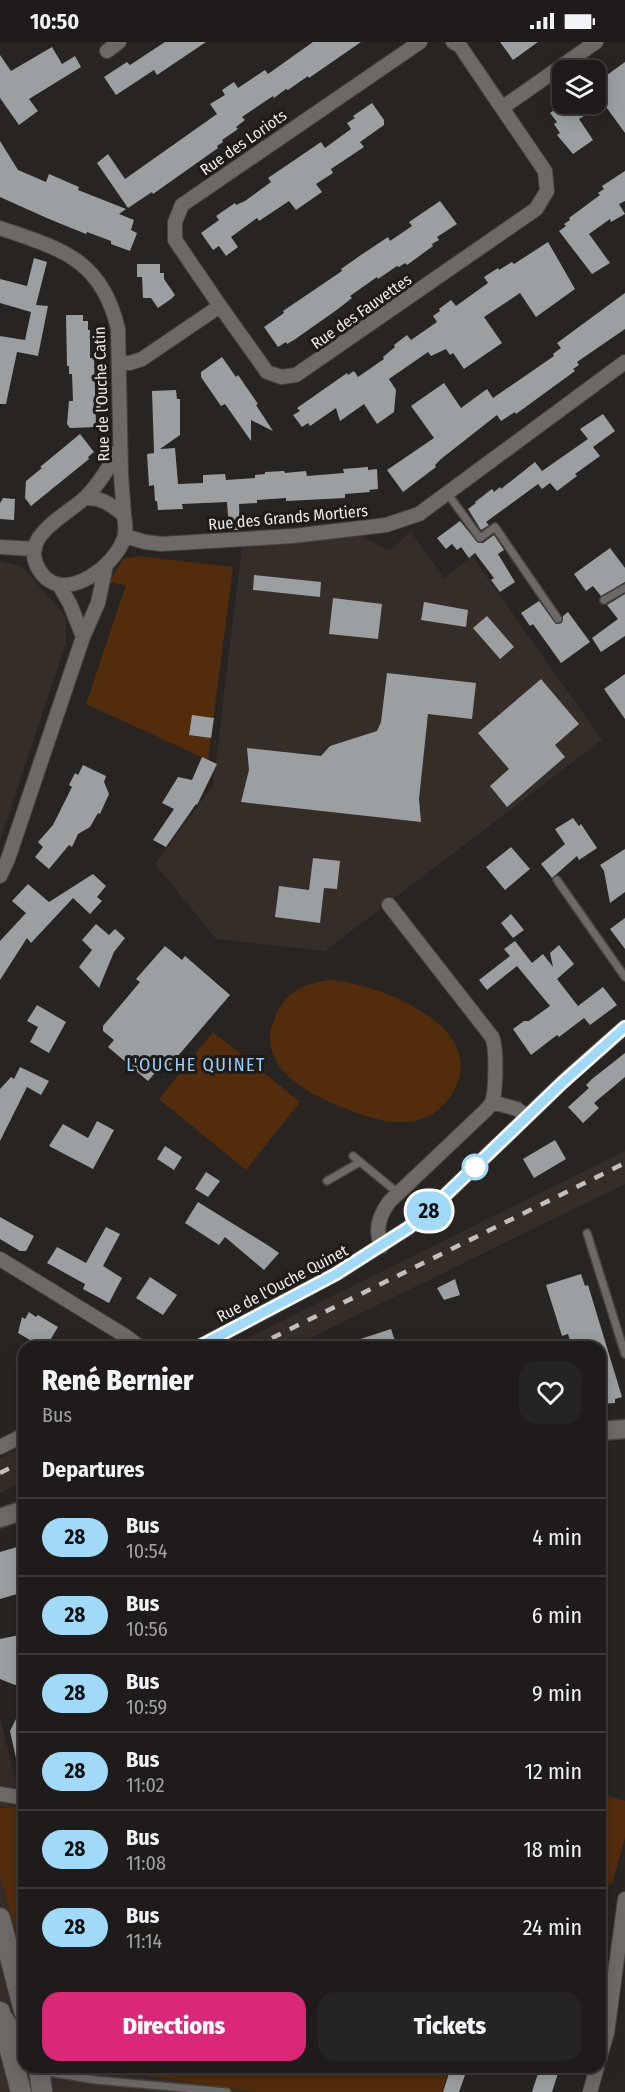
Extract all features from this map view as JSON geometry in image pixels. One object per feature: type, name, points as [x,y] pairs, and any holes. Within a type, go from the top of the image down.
[{"type":"main road","points":[[0,1918],[18,1988]]},
{"type":"main road","points":[[0,2010],[21,2092]]},
{"type":"main road","points":[[40,2073],[42,2092]]},
{"type":"street","points":[[106,51],[119,42]]},
{"type":"street","name":"Rue des Loriots","points":[[220,306],[175,240],[174,222],[182,205],[420,42]]},
{"type":"street","points":[[453,42],[460,46],[502,108],[597,42]]},
{"type":"street","name":"Rue des Fauvettes","points":[[220,306],[267,372],[281,377],[296,375],[536,209],[547,191],[545,171],[502,108]]},
{"type":"street","name":"Rue de l'Ouche Catin","points":[[0,228],[72,256],[105,290],[114,312],[117,329],[124,515]]},
{"type":"street","points":[[119,363],[130,363],[142,359],[220,306]]},
{"type":"street","name":"Rue des Grands Mortiers","points":[[125,536],[162,544],[293,536],[386,525],[419,514],[625,362]]},
{"type":"street","points":[[85,498],[107,502],[124,515],[125,536],[120,548],[106,565],[83,580],[73,584],[59,585],[50,581],[42,573],[36,561],[35,549],[39,537],[48,527],[85,498],[107,471],[121,447]]},
{"type":"street","points":[[0,547],[35,549]]},
{"type":"street","points":[[0,876],[8,859],[83,636],[98,603],[106,565]]},
{"type":"street","points":[[59,585],[70,604],[83,636]]},
{"type":"street","points":[[382,1246],[377,1230],[385,1207],[492,1102],[496,1057],[494,1042],[389,905]]},
{"type":"street","name":"Rue de l'Ouche Quinet","points":[[209,1341],[336,1274],[419,1220],[568,1077],[625,1027]]},
{"type":"street","points":[[492,1102],[517,1109],[527,1117]]},
{"type":"street","points":[[0,1259],[132,1341]]},
{"type":"street","points":[[606,1431],[625,1429]]},
{"type":"street","points":[[0,1447],[18,1438]]},
{"type":"street","points":[[0,1518],[18,1512]]},
{"type":"street","points":[[0,1794],[18,1797]]},
{"type":"street","points":[[606,2036],[625,1899]]},
{"type":"street","points":[[0,2010],[18,2037]]},
{"type":"street","points":[[590,2092],[595,2073]]},
{"type":"lane","points":[[447,493],[480,538],[495,527],[558,619]]},
{"type":"lane","points":[[604,600],[625,588]]},
{"type":"lane","points":[[557,880],[625,977]]},
{"type":"lane","points":[[353,1156],[398,1193]]},
{"type":"lane","points":[[327,1181],[360,1162]]},
{"type":"lane","points":[[587,1233],[625,1354]]},
{"type":"lane","points":[[63,2073],[96,2080],[227,2092]]},
{"type":"shaded area","points":[[411,532],[444,578],[472,556],[602,740],[325,951],[216,939],[155,864],[213,785],[242,547],[360,535],[389,551]]},
{"type":"shaded area","points":[[139,556],[233,567],[208,760],[86,704],[126,585],[109,582],[123,559]]},
{"type":"shaded area","points":[[0,561],[23,567],[66,617],[66,643],[0,840]]},
{"type":"shaded area","points":[[330,980],[374,989],[400,999],[423,1012],[443,1028],[456,1047],[461,1068],[453,1092],[436,1111],[414,1121],[395,1122],[378,1119],[328,1101],[298,1084],[285,1073],[276,1060],[271,1046],[271,1029],[278,1011],[287,998],[299,989]]},
{"type":"shaded area","points":[[213,1032],[300,1102],[246,1170],[159,1099]]},
{"type":"shaded area","points":[[625,1151],[625,1184],[304,1341],[241,1341]]},
{"type":"shaded area","points":[[18,1449],[18,1484],[0,1493],[0,1458]]},
{"type":"shaded area","points":[[0,1718],[18,1790],[15,1807],[0,1808]]},
{"type":"shaded area","points":[[606,1795],[625,1801],[625,1838],[612,1884],[606,1884]]},
{"type":"shaded area","points":[[0,1808],[18,1808],[18,1940],[0,1876]]},
{"type":"shaded area","points":[[0,1876],[18,1940],[18,2073],[127,2073],[257,2092],[0,2092]]},
{"type":"shaded area","points":[[127,2073],[448,2073],[442,2092],[257,2092]]},
{"type":"building","points":[[165,42],[206,42],[157,75],[154,70],[116,95],[104,77],[127,62],[130,65]]},
{"type":"building","points":[[313,42],[361,42],[309,78],[308,76],[274,98],[273,96],[242,117],[245,120],[236,127],[238,129],[222,140],[218,148],[153,194],[152,192],[128,208],[97,163],[108,154],[125,179],[217,114],[210,104],[225,95],[222,90],[234,82],[238,88],[265,70],[268,74]]},
{"type":"building","points":[[500,42],[538,42],[513,60]]},
{"type":"building","points":[[52,47],[62,64],[75,56],[81,67],[29,99],[38,111],[19,125],[0,98],[0,55],[11,71]]},
{"type":"building","points":[[625,62],[625,133],[606,107],[606,76]]},
{"type":"building","points":[[372,103],[384,120],[384,125],[360,142],[364,147],[331,169],[333,173],[316,184],[322,192],[296,210],[289,201],[259,221],[257,218],[231,237],[238,247],[226,256],[219,246],[213,250],[201,233],[219,220],[216,216],[235,203],[236,205],[245,201],[271,182],[268,178],[321,142],[325,148],[351,129],[347,123]]},
{"type":"building","points":[[550,113],[587,114],[579,119],[593,140],[573,154],[557,135],[560,133],[554,124],[557,122]]},
{"type":"building","points":[[0,141],[18,170],[46,182],[49,174],[79,187],[78,190],[126,209],[119,214],[134,220],[131,230],[137,233],[130,251],[111,244],[111,241],[87,232],[86,234],[0,197]]},
{"type":"building","points":[[625,171],[625,201],[619,204],[625,214],[611,222],[610,219],[589,234],[610,263],[592,274],[559,231],[566,226],[564,224],[570,220],[569,218],[600,195],[598,193],[604,189],[602,186]]},
{"type":"building","points":[[440,201],[457,224],[437,237],[439,240],[432,244],[433,246],[407,265],[405,263],[397,266],[378,279],[377,277],[350,296],[352,298],[338,309],[294,340],[278,347],[264,327],[361,255],[388,237],[390,241],[412,226],[409,222]]},
{"type":"building","points":[[548,242],[575,289],[536,317],[520,293],[484,317],[502,343],[464,369],[453,353],[450,355],[446,349],[431,356],[428,352],[389,379],[396,390],[394,412],[377,424],[364,404],[340,421],[336,408],[310,426],[308,423],[302,427],[293,415],[300,411],[297,408],[347,373],[348,375],[354,371],[358,377],[384,359],[383,357],[395,347],[394,345],[407,335],[411,340],[437,322],[433,316],[440,311],[439,309],[451,300],[456,306],[488,283],[484,277],[498,268],[499,270],[512,262],[514,264]]},
{"type":"building","points":[[34,258],[47,262],[36,305],[48,306],[38,356],[17,352],[6,404],[0,404],[0,336],[25,340],[31,312],[0,303],[0,279],[27,286]]},
{"type":"building","points":[[137,264],[160,264],[160,273],[164,273],[164,279],[175,295],[158,308],[151,298],[143,298],[142,277],[137,277]]},
{"type":"building","points":[[625,293],[625,329],[577,362],[579,365],[573,369],[575,371],[516,414],[515,412],[501,421],[497,415],[403,492],[387,470],[434,438],[411,406],[444,383],[461,408],[487,389],[493,398],[554,356],[553,354],[561,348],[557,343]]},
{"type":"building","points":[[66,315],[83,315],[83,321],[88,321],[90,358],[94,358],[96,427],[70,428],[67,424],[69,401],[73,401],[72,374],[69,374],[69,366],[67,366]]},
{"type":"building","points":[[222,357],[258,404],[256,405],[273,431],[251,420],[251,441],[225,404],[221,406],[201,377],[201,372]]},
{"type":"building","points":[[176,390],[177,399],[180,399],[180,435],[160,449],[175,448],[178,484],[203,483],[203,475],[225,474],[226,480],[255,478],[255,475],[265,474],[265,472],[306,471],[307,476],[344,473],[343,469],[368,467],[368,470],[377,469],[378,489],[345,494],[345,498],[286,501],[286,498],[239,504],[240,530],[229,530],[227,502],[182,504],[183,509],[158,510],[154,485],[149,486],[147,454],[154,453],[152,391]]},
{"type":"building","points":[[603,414],[615,431],[593,447],[600,456],[575,474],[577,476],[557,491],[550,483],[542,489],[538,484],[486,522],[489,525],[481,530],[468,509],[475,502],[492,489],[494,492],[500,487],[501,489],[535,462],[542,471],[588,439],[580,429]]},
{"type":"building","points":[[80,434],[94,452],[88,457],[89,459],[31,506],[25,498],[26,481]]},
{"type":"building","points":[[3,498],[15,499],[14,520],[0,519],[0,503]]},
{"type":"building","points":[[460,521],[478,543],[483,543],[494,535],[504,550],[498,554],[515,582],[500,592],[491,580],[494,578],[475,553],[469,558],[461,547],[457,550],[452,544],[446,549],[437,538]]},
{"type":"building","points":[[610,548],[625,568],[625,582],[601,596],[593,586],[586,591],[574,574]]},
{"type":"building","points":[[254,575],[321,582],[320,597],[253,590]]},
{"type":"building","points":[[625,594],[625,636],[601,652],[592,638],[618,619],[607,605]]},
{"type":"building","points":[[333,598],[382,604],[378,639],[329,634]]},
{"type":"building","points":[[539,601],[556,624],[562,623],[563,616],[568,612],[590,642],[561,663],[533,624],[530,626],[521,613]]},
{"type":"building","points":[[424,602],[468,610],[466,627],[421,620]]},
{"type":"building","points":[[487,616],[514,647],[500,659],[473,628]]},
{"type":"building","points":[[387,673],[476,683],[472,719],[428,714],[419,799],[421,822],[241,802],[249,770],[247,748],[321,756],[330,746],[377,731],[381,722]]},
{"type":"building","points":[[625,674],[625,719],[604,689]]},
{"type":"building","points":[[541,679],[579,724],[555,745],[565,757],[507,807],[490,786],[509,769],[478,733]]},
{"type":"building","points":[[192,715],[214,718],[211,738],[189,735]]},
{"type":"building","points":[[202,757],[217,764],[197,805],[166,847],[153,840],[174,809],[162,803],[178,777],[192,780]]},
{"type":"building","points":[[83,765],[106,776],[104,782],[109,794],[100,814],[98,813],[90,827],[78,834],[72,847],[69,845],[49,869],[35,857],[43,847],[38,842],[53,825],[72,787],[69,785],[75,773],[78,775]]},
{"type":"building","points":[[573,818],[579,826],[581,824],[597,848],[579,860],[577,856],[552,878],[541,864],[565,844],[555,829]]},
{"type":"building","points":[[511,847],[530,869],[505,890],[486,867]]},
{"type":"building","points":[[625,849],[625,892],[610,903],[604,871],[600,865]]},
{"type":"building","points":[[313,858],[340,861],[337,889],[324,888],[320,923],[275,917],[279,886],[309,890]]},
{"type":"building","points":[[93,874],[106,886],[97,897],[102,901],[90,914],[73,898],[31,943],[27,938],[0,980],[0,941],[26,913],[12,901],[28,884],[49,902]]},
{"type":"building","points":[[511,914],[524,930],[513,938],[501,923]]},
{"type":"building","points":[[625,918],[625,949],[610,929]]},
{"type":"building","points":[[96,924],[109,935],[115,929],[125,938],[114,952],[99,988],[79,967],[92,950],[82,940]]},
{"type":"building","points":[[515,941],[532,963],[543,954],[553,967],[550,953],[559,945],[574,964],[557,979],[578,1006],[603,987],[617,1005],[590,1025],[584,1018],[531,1055],[513,1029],[550,1006],[517,966],[487,990],[479,980],[510,956],[504,949]]},
{"type":"building","points":[[165,946],[182,960],[185,956],[230,995],[165,1071],[161,1066],[148,1081],[108,1047],[114,1040],[103,1031],[103,1026],[140,982],[136,979]]},
{"type":"building","points":[[37,1005],[66,1022],[49,1053],[30,1042],[38,1027],[27,1021]]},
{"type":"building","points":[[625,1053],[625,1077],[594,1103],[599,1108],[583,1123],[568,1107],[589,1088],[586,1085],[592,1079]]},
{"type":"building","points":[[20,1067],[49,1081],[41,1095],[27,1087],[0,1141],[0,1089],[11,1077],[14,1079]]},
{"type":"building","points":[[97,1121],[114,1130],[93,1169],[49,1146],[63,1124],[88,1138]]},
{"type":"building","points":[[555,1140],[566,1159],[534,1178],[523,1159]]},
{"type":"building","points":[[165,1146],[182,1157],[174,1170],[157,1159]]},
{"type":"building","points":[[206,1172],[220,1181],[208,1197],[195,1189]]},
{"type":"building","points":[[198,1202],[279,1253],[264,1270],[225,1237],[219,1245],[185,1223]]},
{"type":"building","points":[[0,1217],[34,1236],[26,1251],[20,1251],[0,1239]]},
{"type":"building","points":[[106,1227],[120,1234],[103,1266],[122,1278],[109,1303],[83,1289],[85,1284],[47,1263],[57,1247],[86,1263]]},
{"type":"building","points":[[581,1274],[585,1286],[588,1285],[605,1341],[570,1341],[568,1334],[562,1336],[546,1285]]},
{"type":"building","points":[[150,1277],[177,1295],[163,1315],[136,1298]]},
{"type":"building","points":[[455,1279],[460,1295],[444,1300],[437,1288]]},
{"type":"building","points":[[29,1312],[58,1327],[50,1341],[32,1341],[18,1333],[22,1317],[25,1319]]},
{"type":"building","points":[[391,1329],[395,1341],[354,1341]]},
{"type":"building","points":[[606,1344],[622,1397],[615,1399],[615,1403],[606,1404]]},
{"type":"building","points":[[18,1547],[18,1594],[0,1599],[0,1552]]},
{"type":"building","points":[[18,1635],[18,1684],[0,1679],[0,1639]]},
{"type":"building","points":[[18,1715],[18,1767],[10,1731]]},
{"type":"building","points":[[449,2073],[465,2075],[459,2092],[443,2092]]},
{"type":"building","points":[[538,2073],[558,2073],[552,2092],[532,2092]]},
{"type":"railway","points":[[266,1341],[625,1163]]},
{"type":"railway","points":[[0,1473],[18,1464]]},
{"type":"bus line","name":"28","points":[[209,1341],[336,1274],[395,1238],[419,1220],[562,1083],[625,1027]]},
{"type":"district","name":"L'OUCHE QUINET","points":[[196,1065]]}]
